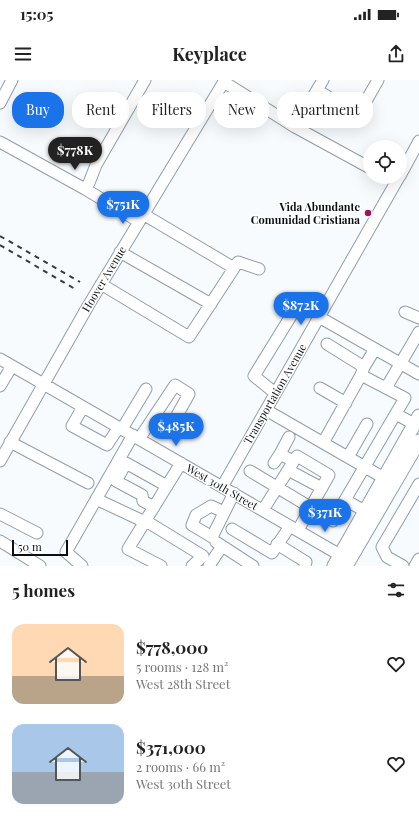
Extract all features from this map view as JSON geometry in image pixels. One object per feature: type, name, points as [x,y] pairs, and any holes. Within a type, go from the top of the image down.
[{"type":"main road","points":[[346,563],[365,511],[417,420]]},
{"type":"main road","points":[[346,563],[419,441]]},
{"type":"street","points":[[0,103],[12,80]]},
{"type":"street","points":[[85,189],[96,165],[144,80]]},
{"type":"street","points":[[323,80],[317,90],[358,115],[378,80]]},
{"type":"street","points":[[224,81],[277,115]]},
{"type":"street","name":"Hoover Avenue","points":[[0,461],[101,284],[224,81]]},
{"type":"street","points":[[297,128],[363,164]]},
{"type":"street","name":"Transportation Avenue","points":[[407,160],[419,141]]},
{"type":"street","points":[[0,142],[234,268]]},
{"type":"street","name":"Transportation Avenue","points":[[222,487],[319,318],[393,184]]},
{"type":"street","points":[[120,252],[211,304]]},
{"type":"street","points":[[101,284],[189,337],[238,262],[260,270]]},
{"type":"street","points":[[275,393],[254,376],[294,311]]},
{"type":"street","points":[[405,312],[419,318]]},
{"type":"street","points":[[319,318],[419,374]]},
{"type":"street","points":[[386,388],[419,332]]},
{"type":"street","points":[[250,472],[333,520],[365,467],[404,398],[386,388],[327,344]]},
{"type":"street","points":[[324,443],[375,349]]},
{"type":"street","name":"West 30th Street","points":[[0,359],[294,528],[346,563]]},
{"type":"street","points":[[0,386],[12,366]]},
{"type":"street","points":[[320,388],[346,403]]},
{"type":"street","points":[[84,407],[72,426],[107,445],[146,389]]},
{"type":"street","points":[[266,410],[384,478]]},
{"type":"street","points":[[396,414],[417,420]]},
{"type":"street","points":[[82,566],[66,552],[96,499],[136,437],[153,418]]},
{"type":"street","points":[[348,457],[368,424]]},
{"type":"street","points":[[274,463],[289,437]]},
{"type":"street","points":[[10,442],[88,483]]},
{"type":"street","points":[[280,454],[291,465],[322,488]]},
{"type":"street","points":[[232,529],[272,553],[277,544],[294,528],[310,507],[329,476],[297,456],[263,510]]},
{"type":"street","points":[[154,507],[143,501],[142,494],[116,481],[126,463],[167,486]]},
{"type":"street","points":[[161,566],[128,548],[182,463]]},
{"type":"street","points":[[403,566],[387,557],[382,547],[419,484]]},
{"type":"street","points":[[209,566],[224,512],[234,493]]},
{"type":"street","points":[[96,499],[145,522],[203,556]]},
{"type":"street","points":[[345,500],[365,511]]},
{"type":"street","points":[[224,512],[211,506],[196,515],[192,525],[253,566]]},
{"type":"street","points":[[0,514],[37,533]]},
{"type":"street","points":[[0,541],[35,565]]},
{"type":"street","points":[[192,566],[216,542]]},
{"type":"street","points":[[277,544],[306,562],[305,566]]},
{"type":"street","points":[[415,566],[419,559]]},
{"type":"railway","points":[[0,236],[80,282]]},
{"type":"railway","points":[[0,245],[75,289]]},
{"type":"place","name":"Vida Abundante Comunidad Cristiana","points":[[368,213]]}]
